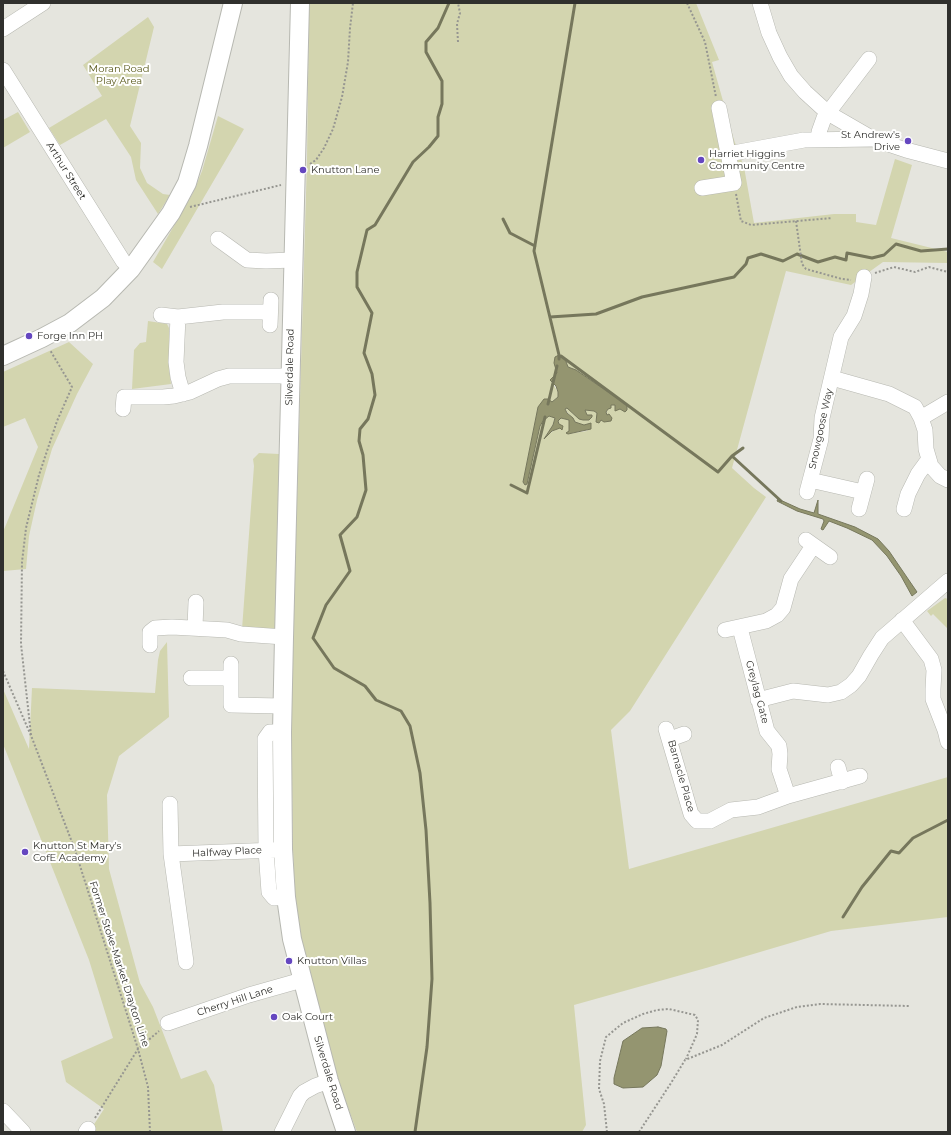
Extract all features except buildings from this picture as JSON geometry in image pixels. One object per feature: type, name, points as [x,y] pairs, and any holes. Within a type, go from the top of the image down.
[{"type":"main road","points":[[3,356],[70,323],[103,298],[132,269],[171,213],[187,183],[198,146],[233,3]]},
{"type":"main road","name":"Silverdale Road","points":[[300,3],[282,706],[276,732],[274,850],[280,898],[329,1081],[346,1132]]},
{"type":"street","points":[[3,29],[43,3]]},
{"type":"street","points":[[760,3],[769,33],[791,76],[805,92],[828,113],[873,139],[906,150],[948,161]]},
{"type":"street","points":[[819,138],[819,132],[824,118],[869,59]]},
{"type":"street","name":"Arthur Street","points":[[3,70],[124,261],[132,269]]},
{"type":"street","points":[[702,188],[734,183],[719,108]]},
{"type":"street","points":[[728,154],[819,138],[873,139]]},
{"type":"street","points":[[218,239],[247,260],[266,262],[293,260]]},
{"type":"street","name":"Snowgoose Way","points":[[859,509],[865,486],[827,484],[808,486],[821,438],[822,418],[841,337],[854,316],[856,293],[864,277]]},
{"type":"street","points":[[162,315],[178,317],[223,312],[270,312]]},
{"type":"street","points":[[178,317],[176,362],[178,377],[184,394]]},
{"type":"street","points":[[123,408],[124,397],[163,397],[184,394],[218,379],[229,376],[290,376]]},
{"type":"street","name":"Snowgoose Way","points":[[832,378],[890,394],[915,407],[925,430],[926,449],[931,466],[940,476],[948,480]]},
{"type":"street","points":[[921,418],[948,402]]},
{"type":"street","points":[[904,509],[908,494],[918,474],[929,459]]},
{"type":"street","name":"Greylag Gate","points":[[788,796],[779,769],[779,746],[767,731],[758,700],[732,629],[766,621],[776,615],[783,608],[791,579],[810,543],[830,557]]},
{"type":"street","points":[[758,700],[793,691],[828,695],[841,692],[851,685],[859,676],[882,638],[927,599],[947,585]]},
{"type":"street","points":[[195,627],[196,602]]},
{"type":"street","points":[[907,616],[931,659],[934,670],[934,699],[947,734]]},
{"type":"street","points":[[150,646],[150,632],[155,628],[195,627],[227,630],[241,634],[284,637]]},
{"type":"street","points":[[191,678],[231,671],[231,705],[282,706]]},
{"type":"street","name":"Barnacle Place","points":[[674,734],[691,814],[697,821],[710,822],[731,810],[758,807],[788,796]]},
{"type":"street","points":[[838,766],[842,782]]},
{"type":"street","points":[[788,796],[860,776]]},
{"type":"street","points":[[170,804],[171,854],[186,962]]},
{"type":"street","name":"Halfway Place","points":[[171,854],[274,850]]},
{"type":"street","name":"Cherry Hill Lane","points":[[168,1023],[249,995],[302,980]]},
{"type":"street","points":[[282,1132],[300,1096],[315,1086],[329,1081]]},
{"type":"street","points":[[3,1111],[23,1132]]},
{"type":"path","points":[[171,213],[287,183],[307,165],[316,160],[324,148],[333,129],[342,97],[348,62],[353,3]]},
{"type":"path","points":[[458,3],[460,13],[457,24],[458,42]]},
{"type":"path","points":[[688,3],[705,42],[719,108]]},
{"type":"path","points":[[734,183],[741,221],[751,225],[832,218]]},
{"type":"path","points":[[796,221],[802,264]]},
{"type":"path","points":[[32,738],[21,644],[22,562],[26,528],[39,475],[57,421],[72,387],[42,338]]},
{"type":"path","name":"Former Stoke-Market Drayton Line","points":[[3,671],[32,738],[75,850],[138,1049],[148,1087],[150,1132]]},
{"type":"path","points":[[685,1060],[722,1045],[764,1018],[797,1007],[832,1003],[909,1006]]},
{"type":"path","points":[[607,1132],[604,1104],[599,1089],[600,1062],[606,1037],[623,1023],[643,1014],[657,1010],[669,1009],[695,1016],[698,1020],[697,1034],[685,1060],[639,1132]]},
{"type":"path","points":[[87,1131],[138,1049],[168,1023]]},
{"type":"green space","points":[[309,3],[696,3],[719,60],[712,62],[734,140],[744,167],[754,223],[834,214],[856,214],[856,222],[876,225],[895,159],[912,165],[891,238],[948,252],[948,263],[883,262],[851,285],[786,271],[732,468],[766,497],[630,711],[611,730],[629,869],[948,777],[948,917],[831,931],[574,1005],[586,1125],[582,1132],[357,1132],[337,1078],[296,923],[293,850],[291,705],[307,160]],"holes":[[[565,359],[568,367],[576,370],[628,407],[622,410],[615,405],[611,405],[607,410],[607,415],[600,420],[599,423],[597,413],[594,411],[585,409],[587,415],[573,414],[570,409],[567,408],[565,409],[575,422],[584,426],[591,423],[587,431],[568,434],[569,420],[561,418],[558,421],[562,429],[556,429],[545,437],[553,425],[555,417],[549,416],[540,426],[527,484],[525,485],[523,482],[538,407],[552,402],[558,397],[558,392],[551,381],[557,373],[556,369]]]},
{"type":"green space","name":"Moran Road Play Area","points":[[148,17],[154,27],[130,126],[141,143],[140,168],[147,183],[163,194],[170,195],[158,214],[136,180],[131,157],[106,119],[60,145],[49,128],[102,96],[83,65]]},
{"type":"green space","points":[[18,112],[30,132],[3,148],[3,120]]},
{"type":"green space","points":[[218,116],[244,129],[162,269],[153,262],[193,193],[202,171]]},
{"type":"green space","points":[[148,321],[167,324],[169,328],[169,367],[171,384],[132,389],[134,350],[140,343],[146,342]]},
{"type":"green space","points":[[69,342],[93,364],[77,394],[52,449],[37,500],[29,536],[26,569],[3,571],[3,532],[38,447],[25,418],[3,427],[3,372]]},
{"type":"green space","points":[[259,453],[279,454],[279,533],[276,631],[242,629],[254,466],[253,459]]},
{"type":"green space","points":[[945,598],[948,599],[948,629],[933,614],[931,616],[927,611]]},
{"type":"green space","points":[[167,642],[169,717],[119,756],[107,795],[109,869],[140,983],[153,1007],[181,1079],[206,1070],[214,1085],[223,1132],[89,1132],[104,1109],[66,1082],[61,1061],[113,1038],[89,960],[3,744],[3,689],[29,749],[32,688],[155,693],[160,651]]},
{"type":"shaded area","points":[[559,355],[565,359],[568,367],[576,370],[627,405],[627,410],[625,412],[620,409],[615,411],[615,405],[611,405],[611,408],[606,412],[607,415],[609,414],[612,418],[611,421],[604,422],[601,420],[599,423],[596,422],[597,413],[594,411],[585,410],[587,415],[592,415],[592,417],[589,420],[583,420],[579,419],[567,408],[565,409],[567,413],[575,422],[584,425],[591,423],[591,429],[568,434],[566,433],[569,431],[569,420],[561,418],[558,421],[559,424],[563,426],[562,430],[560,428],[552,431],[544,439],[553,425],[555,418],[549,416],[540,426],[527,484],[525,485],[523,482],[538,407],[544,399],[548,399],[552,402],[558,397],[556,386],[550,380],[557,373],[554,363],[555,357]]},
{"type":"shaded area","points":[[778,499],[800,509],[814,513],[818,500],[818,514],[855,527],[878,539],[889,551],[917,592],[912,596],[901,576],[887,556],[872,540],[829,521],[823,530],[821,529],[824,521],[823,519],[797,511],[777,501]]},
{"type":"shaded area","points":[[658,1027],[666,1029],[667,1031],[661,1066],[657,1075],[643,1087],[623,1088],[614,1084],[614,1078],[623,1041],[642,1028]]},
{"type":"waterway","points":[[415,1132],[427,1047],[432,979],[426,830],[420,773],[410,726],[401,711],[376,700],[365,686],[334,668],[313,638],[326,605],[350,571],[340,535],[357,517],[366,490],[363,455],[359,441],[360,429],[368,419],[375,395],[372,374],[364,353],[372,313],[357,287],[357,272],[367,230],[375,225],[413,162],[438,136],[438,117],[442,104],[442,81],[426,52],[426,42],[438,28],[449,3]]},
{"type":"waterway","points":[[559,359],[534,251],[575,3]]},
{"type":"waterway","points":[[503,219],[510,233],[535,246]]},
{"type":"waterway","points":[[550,317],[596,314],[642,297],[734,277],[746,264],[748,258],[761,254],[783,261],[797,254],[818,262],[835,257],[846,260],[847,253],[872,258],[884,255],[896,244],[921,251],[948,249]]},
{"type":"waterway","points":[[561,356],[718,472],[732,456],[743,448]]},
{"type":"waterway","points":[[548,404],[557,366]]},
{"type":"waterway","points":[[511,485],[527,493],[545,417]]},
{"type":"waterway","points":[[732,456],[781,501]]},
{"type":"waterway","points":[[843,917],[862,887],[891,851],[899,853],[913,838],[948,820]]},
{"type":"place","name":"St Andrew's Drive","points":[[908,141]]},
{"type":"place","name":"Harriet Higgins Community Centre","points":[[701,160]]},
{"type":"place","name":"Knutton Lane","points":[[303,170]]},
{"type":"place","name":"Forge Inn PH","points":[[29,336]]},
{"type":"place","name":"Knutton St Mary's CofE Academy","points":[[25,852]]},
{"type":"place","name":"Knutton Villas","points":[[289,961]]},
{"type":"place","name":"Oak Court","points":[[274,1017]]}]
